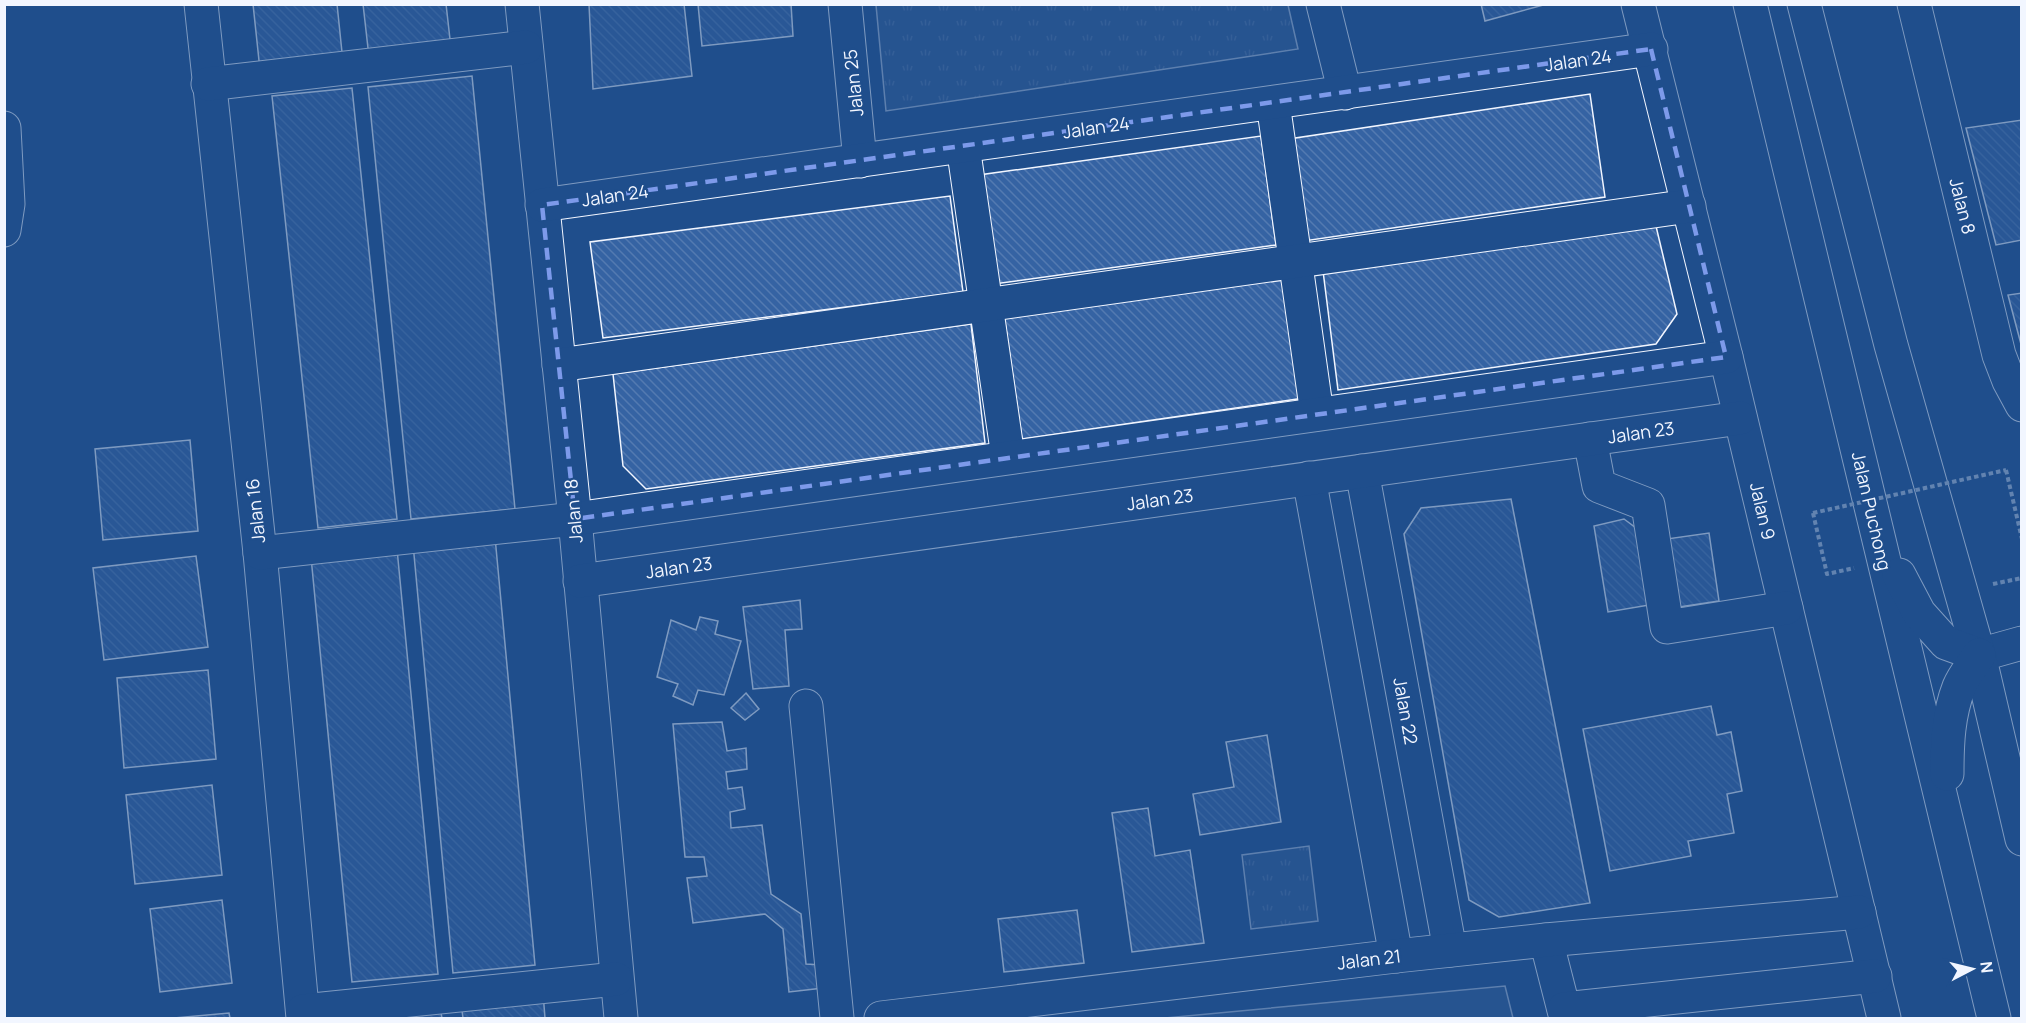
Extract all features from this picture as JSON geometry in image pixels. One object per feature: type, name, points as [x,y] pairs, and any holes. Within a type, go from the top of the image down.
[{"type":"street","name":"Jalan 16","points":[[201,4],[260,553],[303,1015]]},
{"type":"street","name":"Jalan 18","points":[[522,4],[621,1018]]},
{"type":"street","name":"Jalan 25","points":[[845,4],[860,161]]},
{"type":"street","points":[[1323,4],[1345,93]]},
{"type":"street","name":"Jalan 9","points":[[1638,4],[1726,357],[1884,1018]]},
{"type":"street","name":"Jalan Puchong","points":[[1750,4],[1994,1018]]},
{"type":"street","points":[[1804,4],[1891,345],[1979,655],[2022,839]]},
{"type":"street","name":"Jalan 8","points":[[1914,4],[1999,355],[2022,405]]},
{"type":"street","points":[[208,84],[526,46]]},
{"type":"street","name":"Jalan 24","points":[[542,206],[1650,49]]},
{"type":"street","points":[[1273,102],[1317,414]]},
{"type":"street","points":[[4,128],[8,204],[4,230]]},
{"type":"street","points":[[963,146],[1008,458]]},
{"type":"street","points":[[559,365],[1689,206]]},
{"type":"street","points":[[260,553],[574,519],[1726,357]]},
{"type":"street","name":"Jalan 23","points":[[579,581],[1740,418]]},
{"type":"street","points":[[1590,439],[1599,486],[1648,505],[1667,627],[1786,608]]},
{"type":"street","name":"Jalan 22","points":[[1362,471],[1450,950]]},
{"type":"street","points":[[1309,478],[1396,956]]},
{"type":"street","points":[[1882,551],[1919,613],[1946,642],[1979,655],[2018,646]]},
{"type":"street","points":[[1948,824],[1947,743],[1950,716],[1960,685],[1979,655]]},
{"type":"street","points":[[806,706],[837,1018]]},
{"type":"street","name":"Jalan 21","points":[[881,1018],[945,1015],[1450,950],[1859,912]]},
{"type":"street","points":[[1546,940],[1565,1014],[1875,976]]},
{"type":"street","points":[[303,1015],[616,979]]},
{"type":"path","points":[[1882,551],[1827,574],[1814,513],[2006,470],[2022,539]]},
{"type":"highlighted area","points":[[1651,49],[1726,357],[575,519],[542,205]]},
{"type":"green space","points":[[876,5],[1288,5],[1298,49],[886,111]]},
{"type":"green space","points":[[1309,846],[1318,921],[1251,929],[1242,855]]},
{"type":"shaded area","points":[[1505,986],[1513,1018],[1165,1018]]},
{"type":"building","points":[[253,4],[337,4],[343,62],[260,70]]},
{"type":"building","points":[[363,4],[446,4],[451,48],[369,57]]},
{"type":"building","points":[[589,4],[684,4],[692,76],[593,89]]},
{"type":"building","points":[[698,4],[791,4],[793,36],[702,46]]},
{"type":"building","points":[[1481,4],[1547,4],[1485,21]]},
{"type":"building","points":[[472,76],[515,509],[411,519],[368,87]]},
{"type":"building","points":[[352,88],[397,519],[318,528],[272,96]]},
{"type":"building","points":[[1590,94],[1605,197],[1304,241],[1289,139]]},
{"type":"building","points":[[2022,120],[2022,240],[1996,245],[1966,128]]},
{"type":"building","points":[[1261,136],[1276,245],[994,284],[979,175]]},
{"type":"building","points":[[950,196],[963,292],[603,338],[590,242]]},
{"type":"building","points":[[1655,222],[1677,314],[1656,344],[1338,390],[1322,263]]},
{"type":"building","points":[[1287,274],[1304,398],[1022,439],[1004,315]]},
{"type":"building","points":[[2022,293],[2022,348],[2008,295]]},
{"type":"building","points":[[971,324],[985,443],[646,489],[623,466],[613,374]]},
{"type":"building","points":[[190,440],[198,531],[103,540],[95,449]]},
{"type":"building","points":[[1511,499],[1590,903],[1499,917],[1469,900],[1404,534],[1421,508]]},
{"type":"building","points":[[1624,519],[1636,528],[1639,543],[1709,533],[1719,601],[1679,607],[1649,605],[1608,612],[1594,526]]},
{"type":"building","points":[[495,537],[535,965],[453,973],[413,544]]},
{"type":"building","points":[[397,549],[438,974],[352,982],[311,557]]},
{"type":"building","points":[[196,556],[208,647],[104,660],[93,568]]},
{"type":"building","points":[[800,600],[802,629],[785,630],[789,686],[753,689],[743,607]]},
{"type":"building","points":[[700,617],[718,621],[715,634],[741,641],[724,695],[698,690],[693,705],[673,696],[678,684],[657,677],[671,620],[696,630]]},
{"type":"building","points":[[208,670],[216,759],[124,768],[117,678]]},
{"type":"building","points":[[746,693],[759,709],[745,720],[731,708]]},
{"type":"building","points":[[1711,706],[1717,735],[1731,732],[1742,791],[1727,794],[1734,833],[1688,841],[1691,856],[1610,871],[1583,729]]},
{"type":"building","points":[[722,722],[727,751],[746,748],[747,769],[726,772],[728,789],[742,787],[745,809],[730,812],[731,828],[762,825],[771,894],[801,914],[806,964],[822,965],[823,988],[789,992],[783,929],[765,914],[693,923],[687,878],[707,876],[704,857],[685,857],[673,724]]},
{"type":"building","points":[[1267,735],[1281,822],[1200,835],[1193,794],[1234,787],[1226,742]]},
{"type":"building","points":[[212,785],[222,875],[135,884],[126,795]]},
{"type":"building","points":[[1148,808],[1155,856],[1190,850],[1204,943],[1132,952],[1112,813]]},
{"type":"building","points":[[222,900],[232,983],[160,992],[150,909]]},
{"type":"building","points":[[1077,910],[1084,963],[1004,972],[998,919]]},
{"type":"building","points":[[543,993],[545,1018],[463,1018],[461,1003]]},
{"type":"building","points":[[440,1008],[442,1018],[351,1018]]},
{"type":"building","points":[[229,1013],[230,1018],[174,1018]]}]
